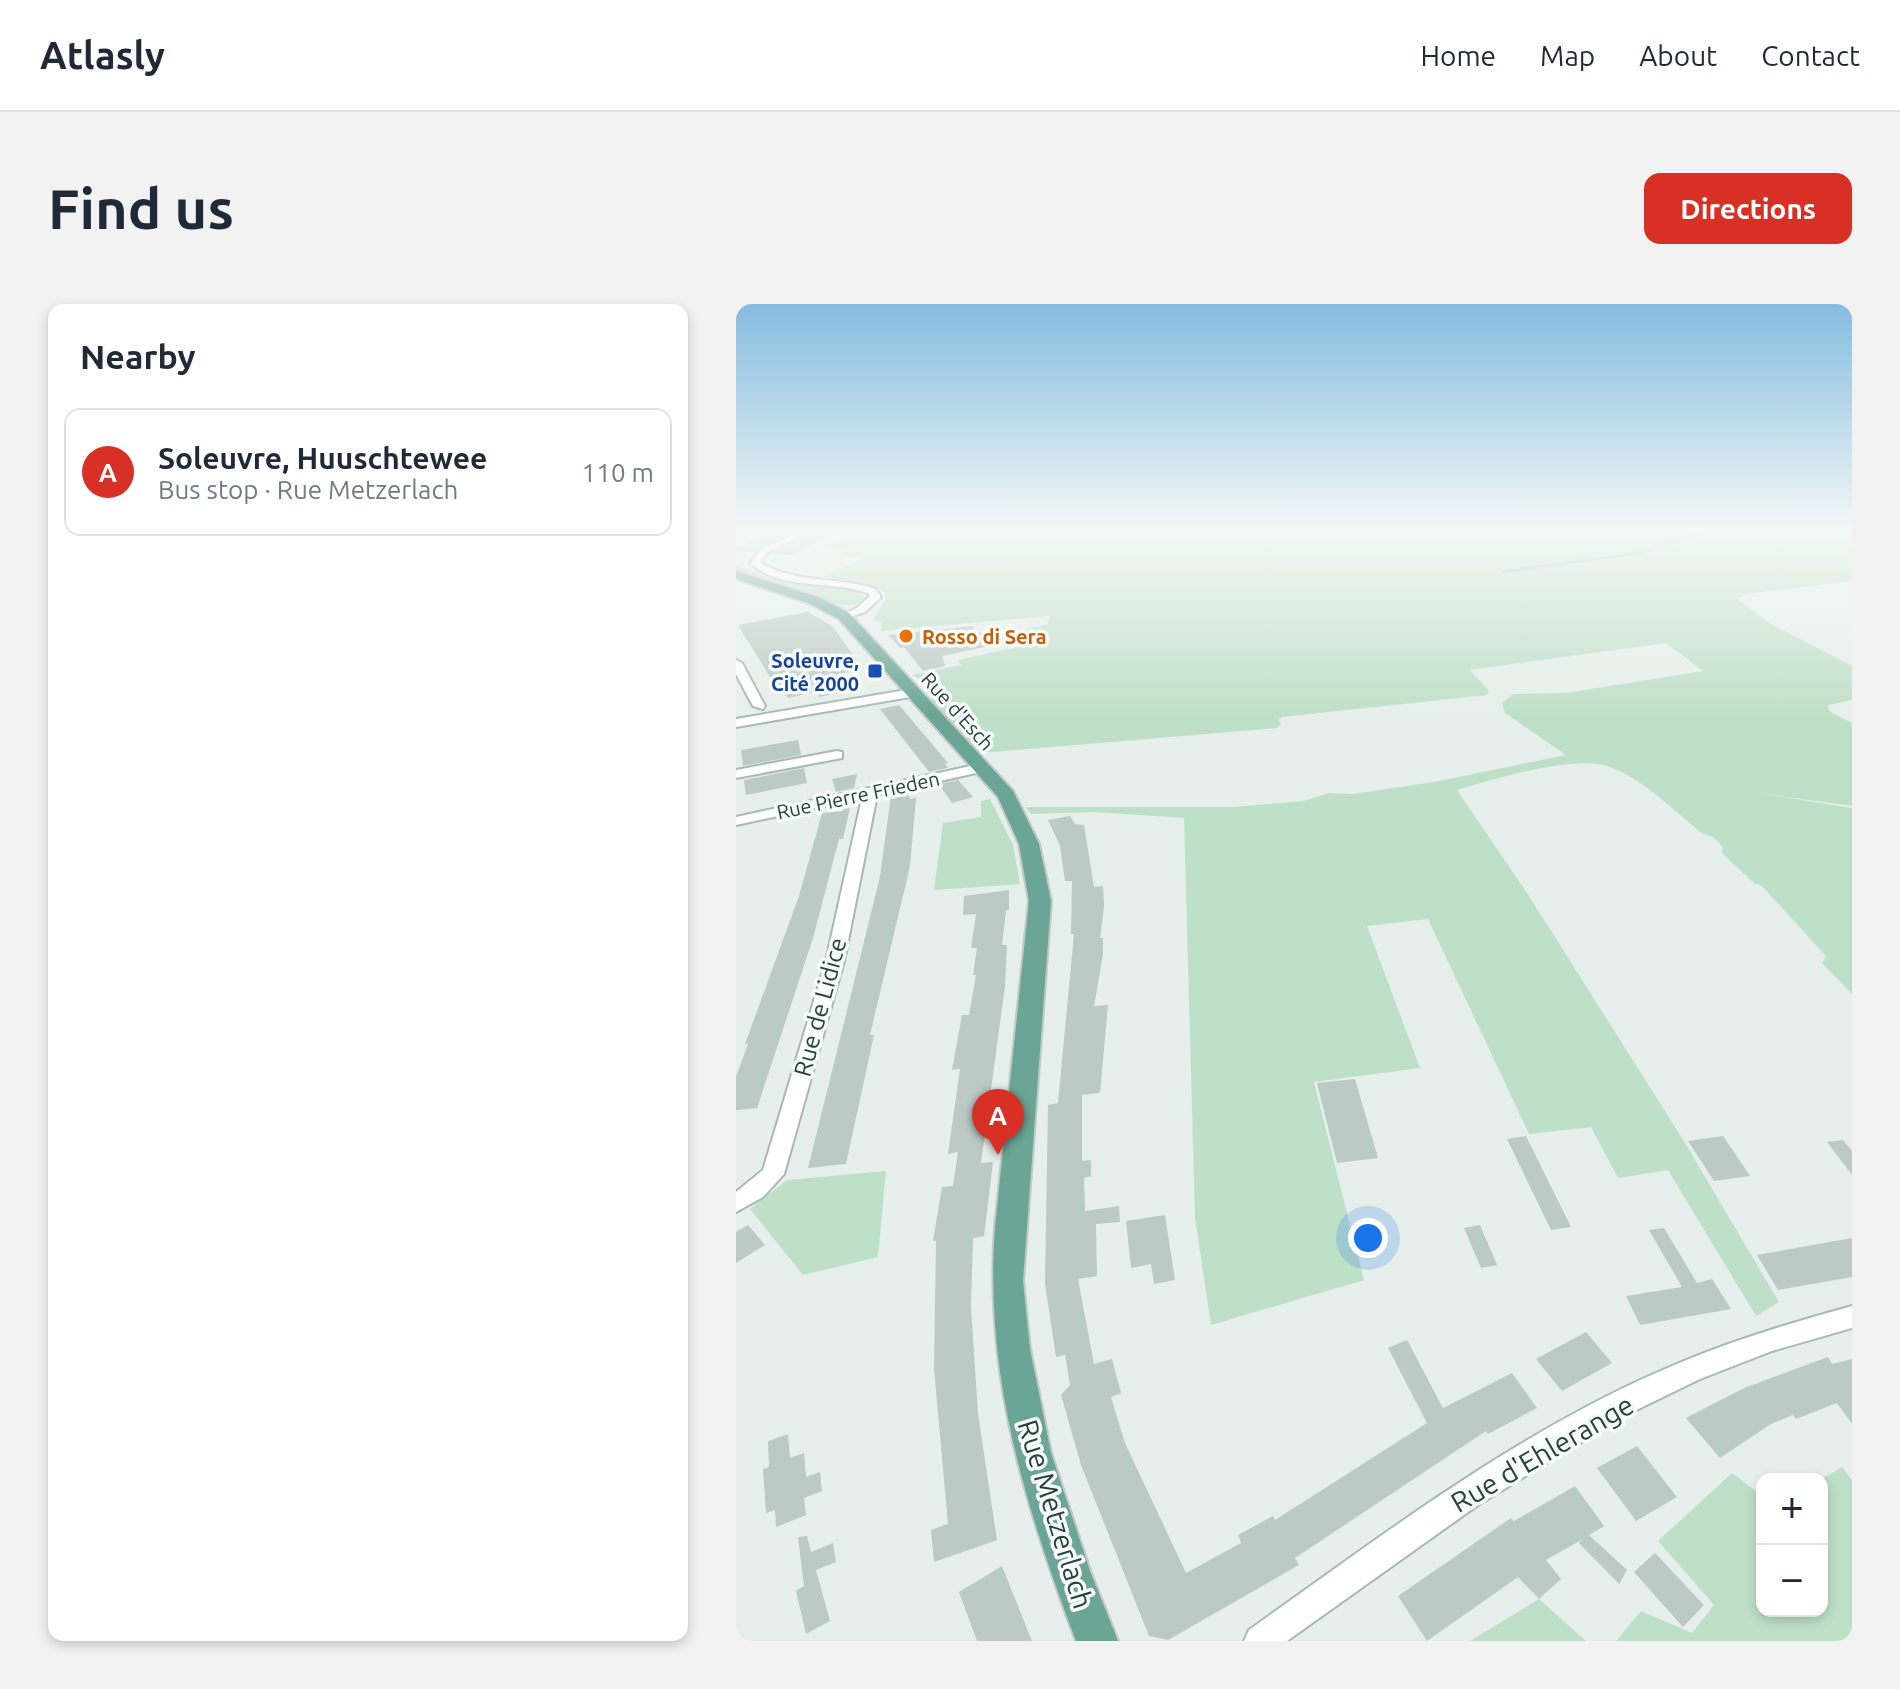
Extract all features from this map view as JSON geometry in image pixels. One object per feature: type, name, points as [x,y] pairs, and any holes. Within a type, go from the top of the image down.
[{"type":"main road","name":"Rue d'Esch","points":[[786,591],[813,600],[844,616],[862,633],[1006,795],[1018,816]]},
{"type":"main road","name":"Rue Metzerlach","points":[[1018,816],[1029,844],[1040,901],[1010,1227],[1007,1281],[1013,1349],[1032,1453],[1070,1571],[1097,1641]]},
{"type":"street","points":[[844,616],[872,604],[876,597],[872,591]]},
{"type":"street","points":[[736,663],[759,706]]},
{"type":"street","points":[[736,717],[910,690]]},
{"type":"street","points":[[736,723],[910,690]]},
{"type":"street","name":"Rue Pierre Frieden","points":[[736,774],[837,755]]},
{"type":"street","name":"Rue Pierre Frieden","points":[[736,821],[980,768]]},
{"type":"street","name":"Rue de Lidice","points":[[736,1203],[773,1174],[835,961],[870,792]]},
{"type":"street","name":"Rue d'Ehlerange","points":[[1260,1641],[1455,1502],[1598,1416],[1743,1349],[1852,1317]]},
{"type":"green space","points":[[798,591],[857,591],[867,598],[854,605],[840,605]]},
{"type":"green space","points":[[883,591],[1765,591],[1736,598],[1769,623],[1852,666],[1852,700],[1828,705],[1829,711],[1852,723],[1852,806],[1759,793],[1852,808],[1852,994],[1822,963],[1826,956],[1762,886],[1754,883],[1722,853],[1723,847],[1713,837],[1703,834],[1646,787],[1620,771],[1593,763],[1554,766],[1457,790],[1529,896],[1682,1138],[1779,1302],[1756,1316],[1668,1170],[1618,1178],[1591,1127],[1529,1134],[1428,919],[1367,926],[1420,1068],[1314,1082],[1364,1280],[1211,1325],[1195,1218],[1184,818],[1095,812],[1031,814],[1025,807],[1235,807],[1304,801],[1328,793],[1353,794],[1434,782],[1566,755],[1505,713],[1502,703],[1513,694],[1566,693],[1703,671],[1666,643],[1470,670],[1489,691],[1487,695],[1282,717],[1278,720],[1281,724],[1277,728],[979,753],[934,704],[918,678],[912,675],[961,665],[958,660],[1051,640],[1044,631],[1006,634],[1048,624],[1049,616],[881,631],[881,623],[873,619],[886,600]]},
{"type":"green space","points":[[990,799],[1013,845],[1020,884],[934,890],[943,823],[981,817],[981,801]]},
{"type":"green space","points":[[886,1171],[878,1257],[803,1275],[750,1209],[787,1180]]},
{"type":"green space","points":[[1842,1467],[1852,1480],[1852,1641],[1616,1641],[1641,1611],[1692,1633],[1714,1605],[1658,1541],[1732,1473],[1756,1491],[1756,1617],[1828,1617],[1828,1475]]},
{"type":"green space","points":[[1539,1599],[1586,1641],[1470,1641]]},
{"type":"building","points":[[808,612],[832,626],[854,656],[850,657],[860,670],[837,674],[848,691],[819,697],[816,692],[788,698],[780,684],[775,685],[738,625]]},
{"type":"building","points":[[973,626],[973,633],[986,632],[985,647],[942,656],[945,666],[923,671],[904,647],[900,648],[888,635]]},
{"type":"building","points":[[899,705],[948,763],[945,764],[948,768],[929,772],[880,709]]},
{"type":"building","points":[[798,740],[801,755],[743,766],[741,750]]},
{"type":"building","points":[[804,768],[807,783],[746,795],[744,780]]},
{"type":"building","points":[[857,774],[854,788],[836,792],[832,779]]},
{"type":"building","points":[[958,780],[973,797],[952,803],[939,784]]},
{"type":"building","points":[[907,791],[910,799],[916,798],[910,866],[870,1035],[874,1035],[846,1164],[808,1168],[880,877],[891,795]]},
{"type":"building","points":[[851,803],[813,938],[757,1108],[736,1110],[736,1077],[748,1044],[745,1044],[799,896],[822,813],[843,811],[841,806]]},
{"type":"building","points":[[1070,816],[1075,824],[1084,825],[1094,887],[1103,886],[1100,938],[1103,938],[1103,954],[1094,1006],[1108,1005],[1100,1093],[1082,1095],[1082,1161],[1091,1160],[1091,1176],[1084,1178],[1085,1211],[1119,1206],[1120,1222],[1096,1224],[1097,1276],[1078,1279],[1094,1364],[1112,1359],[1121,1393],[1111,1397],[1125,1443],[1186,1573],[1241,1543],[1238,1535],[1273,1516],[1275,1520],[1427,1423],[1388,1348],[1407,1340],[1443,1408],[1512,1373],[1537,1408],[1488,1434],[1486,1431],[1295,1558],[1299,1565],[1168,1640],[1149,1636],[1081,1465],[1061,1395],[1070,1385],[1065,1355],[1056,1357],[1045,1284],[1048,1105],[1058,1103],[1074,934],[1071,934],[1072,881],[1065,881],[1060,846],[1048,820]]},
{"type":"building","points":[[1009,890],[1009,910],[1006,910],[1002,945],[1007,945],[1005,986],[981,1163],[993,1162],[984,1236],[973,1238],[971,1307],[978,1414],[997,1540],[934,1562],[931,1530],[948,1524],[934,1369],[936,1241],[933,1241],[942,1187],[953,1186],[958,1152],[948,1154],[960,1069],[952,1070],[962,1015],[969,1015],[976,975],[973,975],[977,948],[971,948],[976,914],[963,915],[964,896]]},
{"type":"building","points":[[1355,1079],[1378,1158],[1337,1163],[1317,1083]]},
{"type":"building","points":[[1526,1136],[1571,1227],[1551,1230],[1507,1139]]},
{"type":"building","points":[[1723,1136],[1750,1176],[1714,1181],[1688,1141]]},
{"type":"building","points":[[1843,1140],[1852,1151],[1852,1175],[1827,1142]]},
{"type":"building","points":[[1165,1215],[1175,1280],[1154,1284],[1151,1264],[1131,1268],[1126,1221]]},
{"type":"building","points":[[748,1225],[765,1245],[736,1263],[736,1232]]},
{"type":"building","points":[[1480,1225],[1497,1265],[1481,1268],[1464,1228]]},
{"type":"building","points":[[1664,1228],[1697,1283],[1712,1279],[1731,1309],[1640,1325],[1626,1296],[1682,1287],[1649,1230]]},
{"type":"building","points":[[1852,1238],[1852,1277],[1778,1290],[1757,1255]]},
{"type":"building","points":[[1586,1332],[1612,1363],[1562,1391],[1536,1359]]},
{"type":"building","points":[[1828,1357],[1832,1364],[1852,1359],[1852,1424],[1837,1403],[1796,1419],[1793,1415],[1771,1424],[1720,1458],[1686,1418],[1744,1388]]},
{"type":"building","points":[[788,1434],[790,1458],[804,1453],[806,1477],[820,1472],[822,1491],[804,1498],[806,1515],[776,1527],[775,1510],[766,1513],[763,1469],[769,1467],[768,1441]]},
{"type":"building","points":[[1637,1446],[1677,1497],[1636,1521],[1597,1468]]},
{"type":"building","points":[[1575,1486],[1604,1526],[1589,1535],[1627,1570],[1619,1584],[1579,1543],[1583,1539],[1546,1560],[1561,1579],[1539,1599],[1518,1577],[1427,1641],[1398,1596],[1511,1518],[1514,1521]]},
{"type":"building","points":[[807,1536],[811,1552],[833,1543],[836,1562],[816,1570],[830,1621],[806,1634],[796,1591],[804,1586],[798,1537]]},
{"type":"building","points":[[1655,1553],[1704,1605],[1683,1627],[1634,1572]]},
{"type":"building","points":[[1002,1566],[1032,1641],[977,1641],[959,1592]]},
{"type":"place","name":"Rosso di Sera","points":[[906,636]]},
{"type":"place","name":"Soleuvre, Cité 2000","points":[[875,671]]},
{"type":"place","name":"Soleuvre, Huuschtewee","points":[[998,1155]]}]
